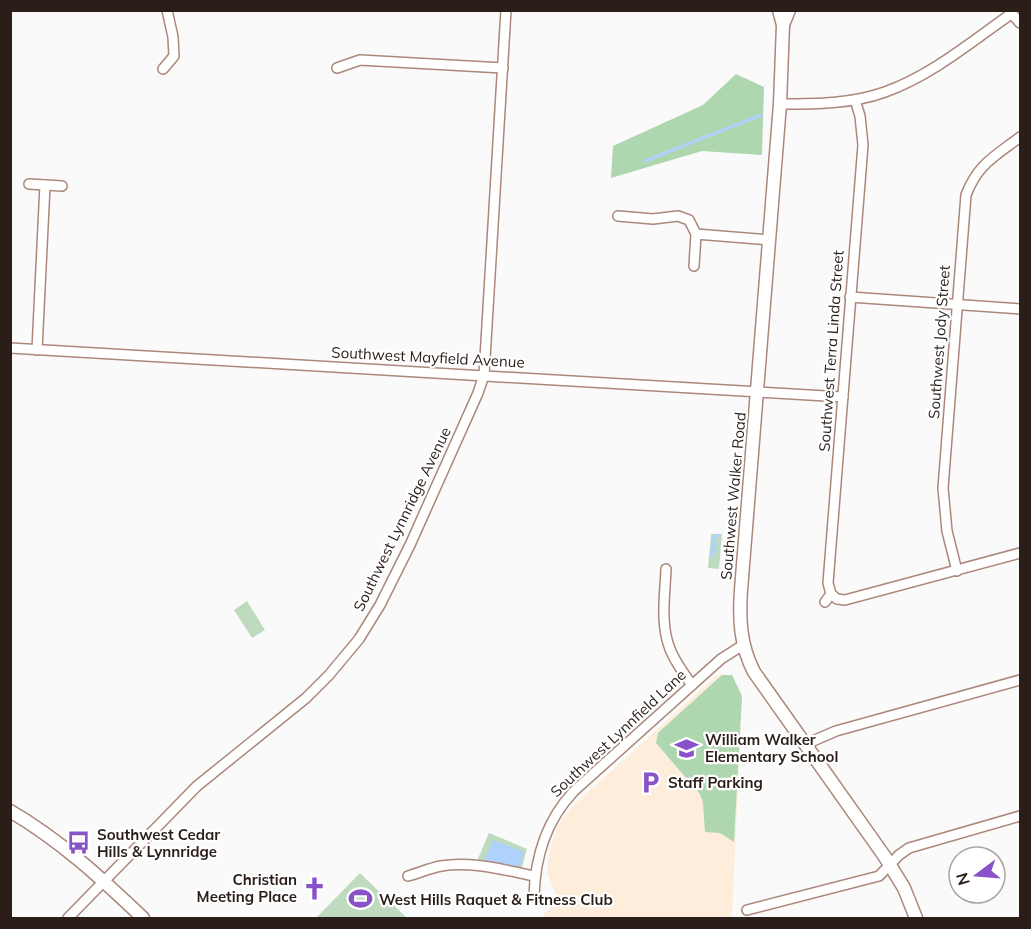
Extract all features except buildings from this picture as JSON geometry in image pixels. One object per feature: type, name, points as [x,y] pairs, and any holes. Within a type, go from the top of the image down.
[{"type":"main road","name":"Southwest Walker Road","points":[[779,10],[783,25],[780,104],[741,590],[740,623],[743,645],[754,672],[891,865],[916,918]]},
{"type":"main road","name":"Southwest Walker Road","points":[[783,25],[789,10]]},
{"type":"main road","points":[[10,811],[54,839],[143,918]]},
{"type":"street","points":[[163,69],[174,56],[173,37],[167,10]]},
{"type":"street","name":"Southwest Lynnridge Avenue","points":[[68,918],[197,786],[306,698],[329,675],[359,639],[410,545],[484,375],[506,10]]},
{"type":"street","points":[[780,104],[817,104],[855,100],[884,93],[920,77],[1010,12],[1020,23]]},
{"type":"street","points":[[337,68],[360,60],[503,68]]},
{"type":"street","name":"Southwest Terra Linda Street","points":[[855,100],[860,116],[863,145],[828,598],[845,600],[957,571]]},
{"type":"street","name":"Southwest Jody Street","points":[[957,571],[947,531],[943,488],[966,195],[980,168],[1020,137]]},
{"type":"street","points":[[29,184],[62,186]]},
{"type":"street","points":[[38,350],[45,185]]},
{"type":"street","points":[[618,216],[653,219],[678,216],[689,220],[696,234],[694,266]]},
{"type":"street","points":[[696,234],[769,240]]},
{"type":"street","points":[[850,297],[1020,309]]},
{"type":"street","name":"Southwest Mayfield Avenue","points":[[10,348],[843,397]]},
{"type":"street","points":[[957,571],[1020,553]]},
{"type":"street","points":[[666,569],[663,620],[666,636],[673,655],[692,685]]},
{"type":"street","name":"Southwest Lynnfield Lane","points":[[534,897],[541,844],[554,815],[564,802],[721,659],[743,645]]},
{"type":"street","points":[[806,744],[836,731],[1020,680]]},
{"type":"street","points":[[747,910],[879,876],[909,848],[1020,816]]},
{"type":"street","points":[[408,876],[440,866],[467,865],[535,876]]},
{"type":"shaded area","name":"William Walker Elementary School","points":[[724,674],[731,678],[742,696],[732,918],[544,918],[544,914],[552,907],[556,894],[547,872],[550,850],[558,826],[570,809],[716,676]]},
{"type":"green space","points":[[736,74],[764,87],[762,155],[702,151],[611,178],[613,146],[703,105]]},
{"type":"green space","points":[[711,534],[722,534],[719,569],[708,568]]},
{"type":"green space","points":[[247,601],[265,630],[252,638],[234,610]]},
{"type":"green space","points":[[722,675],[732,675],[742,696],[734,842],[720,833],[705,832],[703,803],[700,794],[656,743],[658,733]]},
{"type":"green space","points":[[489,833],[527,849],[521,870],[477,861]]},
{"type":"green space","name":"West Hills Raquet & Fitness Club","points":[[360,873],[366,879],[407,918],[316,918]]},
{"type":"water","points":[[493,840],[524,852],[519,869],[484,862]]},
{"type":"waterway","points":[[645,161],[761,115]]},
{"type":"waterway","points":[[711,557],[712,552],[716,551],[712,547],[716,544],[713,539],[718,535]]},
{"type":"place","name":"William Walker Elementary School","points":[[687,748]]},
{"type":"place","name":"Staff Parking","points":[[650,782]]},
{"type":"place","name":"Southwest Cedar Hills & Lynnridge","points":[[79,843]]},
{"type":"place","name":"Christian Meeting Place","points":[[315,888]]},
{"type":"place","name":"West Hills Raquet & Fitness Club","points":[[361,899]]}]
